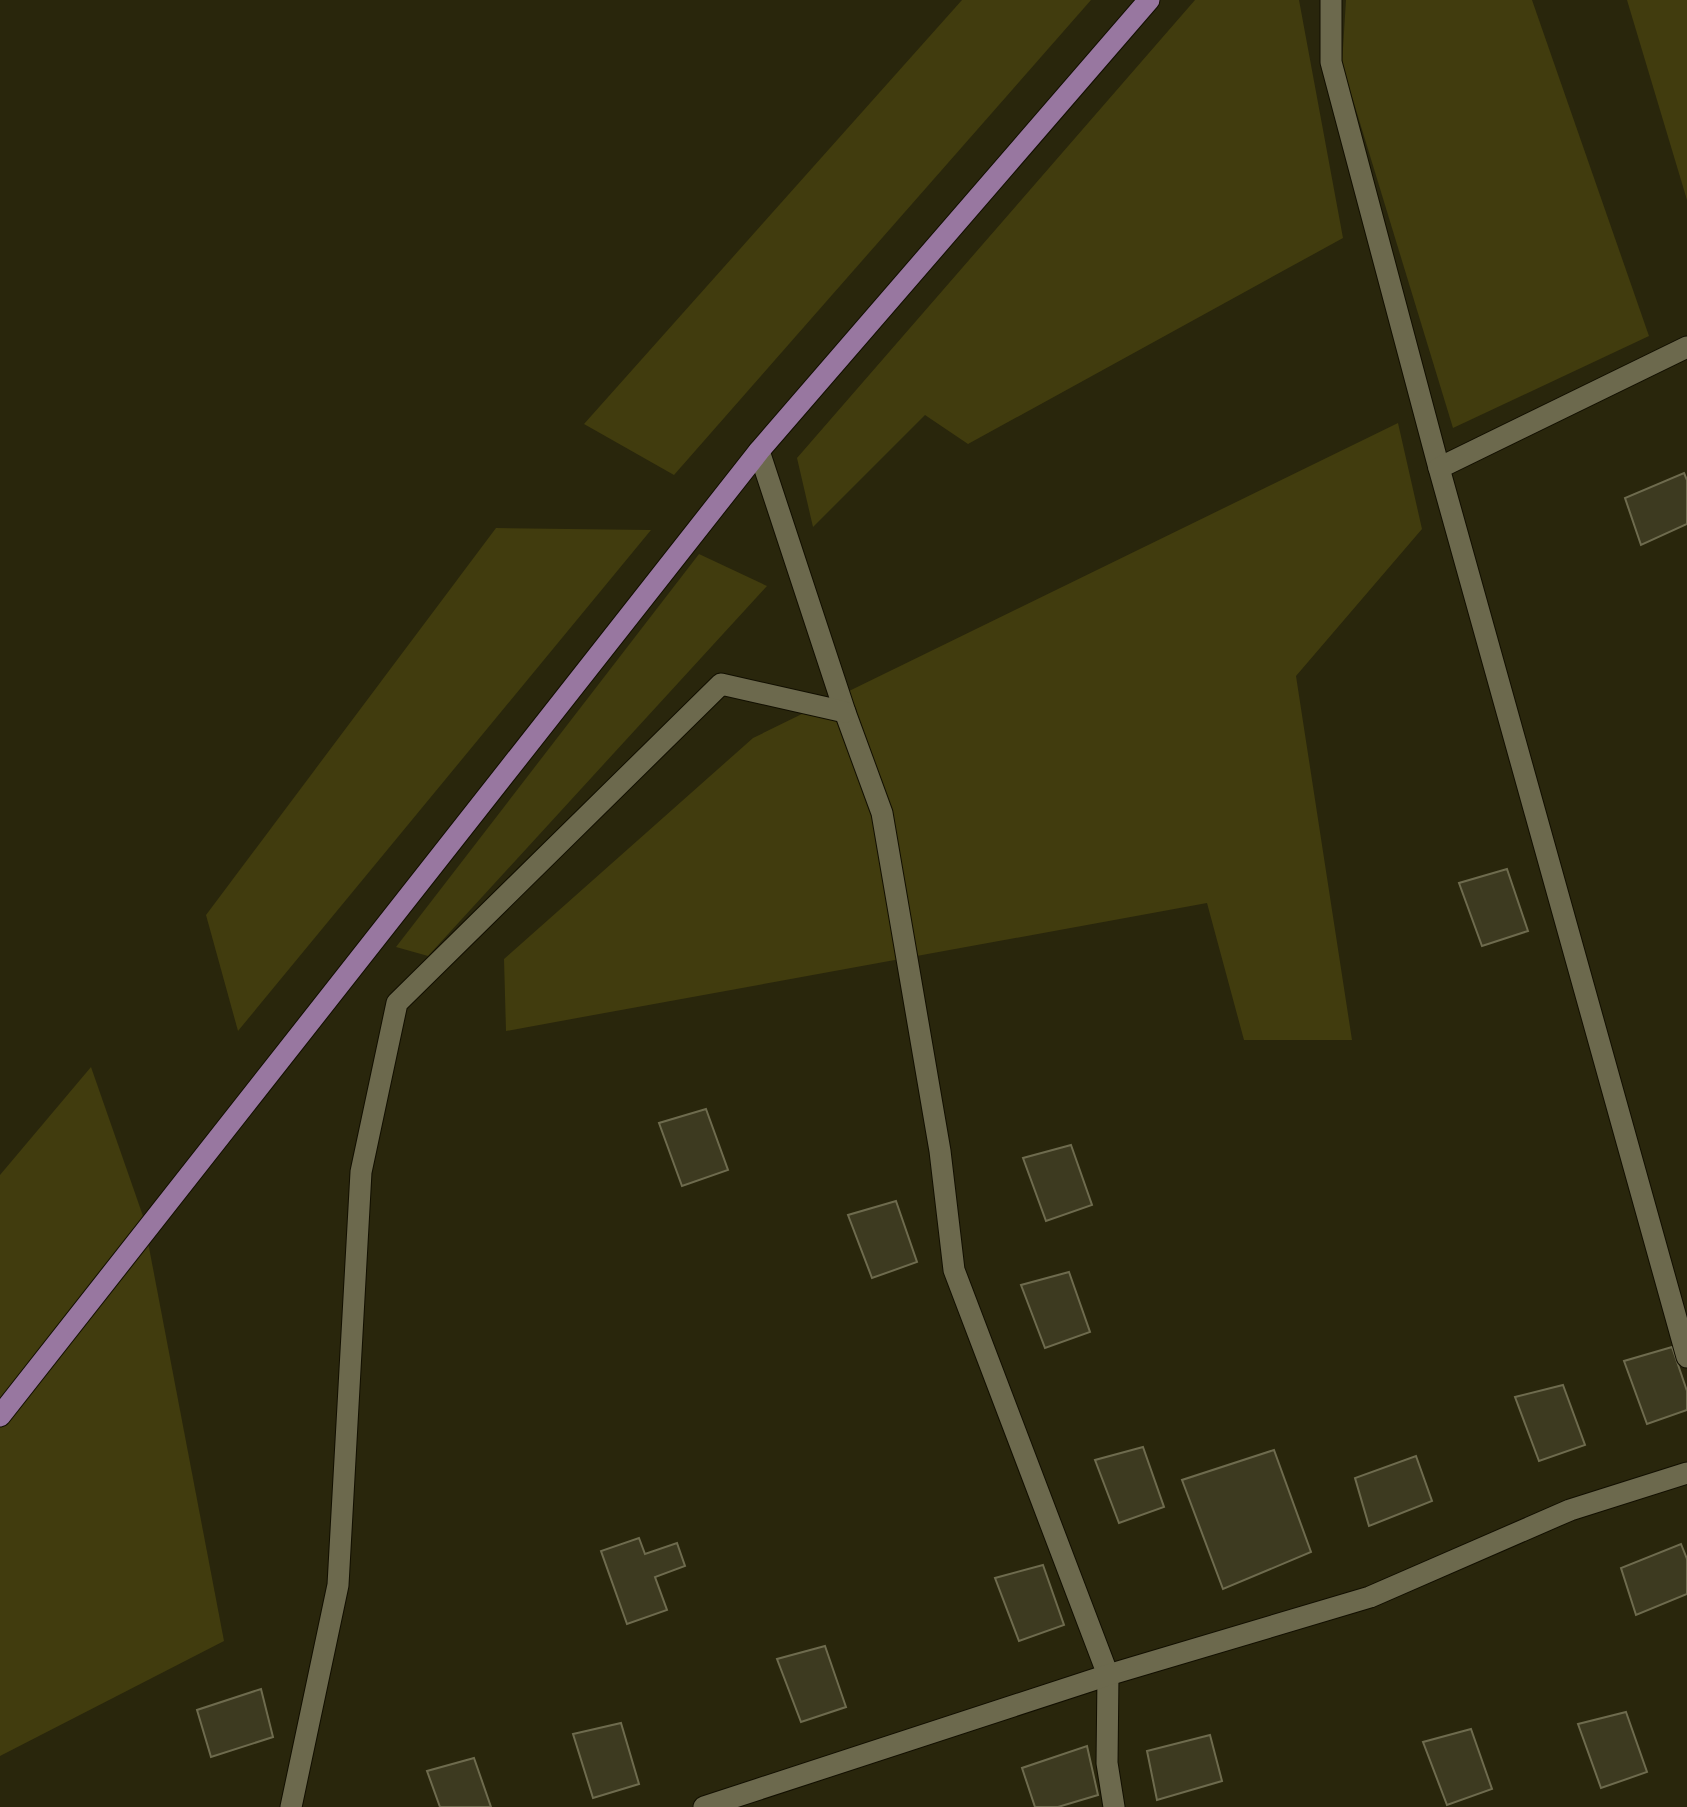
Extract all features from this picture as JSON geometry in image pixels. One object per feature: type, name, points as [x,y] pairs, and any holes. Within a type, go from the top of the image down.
[{"type":"main road","points":[[0,1416],[759,451],[1149,0]]},
{"type":"street","points":[[1331,0],[1331,62],[1439,468],[1687,1357]]},
{"type":"street","points":[[1439,468],[1687,347]]},
{"type":"street","points":[[759,451],[845,712],[882,813],[940,1151],[954,1270],[1108,1675],[1107,1763],[1114,1807]]},
{"type":"street","points":[[291,1807],[338,1585],[360,1172],[397,1003],[721,684],[845,712]]},
{"type":"street","points":[[704,1807],[1108,1675],[1370,1597],[1570,1510],[1687,1473]]},
{"type":"shaded area","points":[[962,0],[1091,0],[674,475],[584,424]]},
{"type":"shaded area","points":[[1195,0],[1299,0],[1343,238],[968,444],[925,415],[813,527],[797,458]]},
{"type":"shaded area","points":[[1346,0],[1532,0],[1649,336],[1453,428],[1342,64]]},
{"type":"shaded area","points":[[1627,0],[1687,0],[1687,200]]},
{"type":"shaded area","points":[[1398,423],[1422,529],[1296,676],[1352,1040],[1244,1040],[1207,903],[506,1031],[504,959],[753,738]]},
{"type":"shaded area","points":[[496,528],[651,530],[238,1031],[206,915]]},
{"type":"shaded area","points":[[699,554],[767,586],[428,956],[396,947]]},
{"type":"shaded area","points":[[91,1067],[143,1216],[224,1641],[0,1756],[0,1175]]},
{"type":"building","points":[[1684,473],[1687,480],[1687,524],[1641,545],[1625,498]]},
{"type":"building","points":[[1507,869],[1528,931],[1482,946],[1459,883]]},
{"type":"building","points":[[706,1109],[728,1170],[682,1186],[659,1123]]},
{"type":"building","points":[[1071,1145],[1092,1205],[1046,1221],[1023,1158]]},
{"type":"building","points":[[896,1201],[917,1262],[872,1278],[848,1215]]},
{"type":"building","points":[[1069,1272],[1090,1332],[1045,1348],[1021,1285]]},
{"type":"building","points":[[1672,1347],[1687,1391],[1687,1410],[1647,1424],[1624,1361]]},
{"type":"building","points":[[1563,1385],[1585,1445],[1539,1461],[1515,1397]]},
{"type":"building","points":[[1143,1447],[1164,1507],[1119,1523],[1095,1460]]},
{"type":"building","points":[[1274,1450],[1311,1552],[1223,1589],[1182,1480]]},
{"type":"building","points":[[1416,1456],[1432,1501],[1369,1526],[1355,1478]]},
{"type":"building","points":[[639,1538],[645,1554],[677,1543],[685,1566],[655,1577],[667,1610],[627,1624],[601,1551]]},
{"type":"building","points":[[1681,1544],[1687,1559],[1687,1594],[1636,1615],[1621,1568]]},
{"type":"building","points":[[1043,1565],[1064,1625],[1019,1641],[995,1578]]},
{"type":"building","points":[[825,1646],[846,1707],[801,1722],[777,1659]]},
{"type":"building","points":[[261,1689],[273,1737],[211,1757],[197,1710]]},
{"type":"building","points":[[1626,1712],[1647,1772],[1601,1788],[1578,1724]]},
{"type":"building","points":[[621,1723],[639,1784],[593,1798],[573,1734]]},
{"type":"building","points":[[1471,1729],[1492,1789],[1447,1805],[1423,1742]]},
{"type":"building","points":[[1210,1735],[1222,1781],[1157,1800],[1147,1751]]},
{"type":"building","points":[[1087,1746],[1098,1795],[1058,1807],[1035,1807],[1022,1768]]},
{"type":"building","points":[[474,1758],[491,1807],[440,1807],[427,1771]]}]
